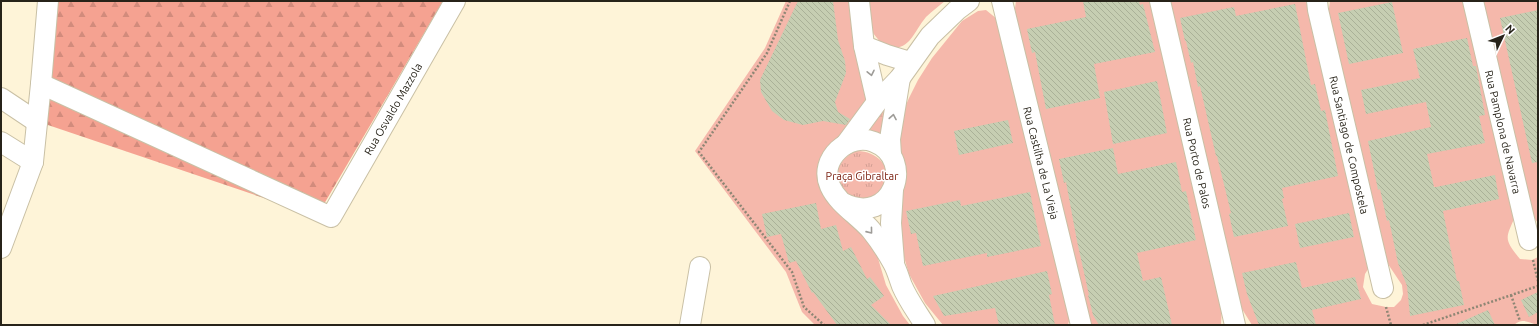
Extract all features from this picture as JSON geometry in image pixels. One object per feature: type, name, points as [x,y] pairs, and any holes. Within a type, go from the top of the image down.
[{"type":"street","points":[[1,248],[33,162],[42,84],[48,1]]},
{"type":"street","name":"Rua Osvaldo Mazzola","points":[[42,84],[331,217],[455,1]]},
{"type":"street","points":[[859,1],[864,46],[877,102]]},
{"type":"street","points":[[846,144],[877,102],[905,70],[930,36],[957,10],[969,1]]},
{"type":"street","name":"Rua Castilha de La Vieja","points":[[1002,1],[1081,325]]},
{"type":"street","name":"Rua Porto de Palos","points":[[1160,1],[1235,325]]},
{"type":"street","name":"Rua Santiago de Compostela","points":[[1317,1],[1383,288]]},
{"type":"street","name":"Rua Pamplona de Navarra","points":[[1472,1],[1528,240]]},
{"type":"street","points":[[864,46],[887,55],[905,70]]},
{"type":"street","points":[[905,70],[890,139],[891,155],[895,164],[896,172],[890,223],[894,264],[902,286],[925,325]]},
{"type":"street","points":[[1,98],[37,122]]},
{"type":"street","points":[[891,155],[884,148],[875,143],[865,140],[855,140],[836,151],[830,161],[827,172],[829,184],[834,195],[871,231],[894,264]]},
{"type":"street","points":[[1,142],[33,162]]},
{"type":"street","points":[[843,203],[856,208],[871,208],[888,198],[893,190]]},
{"type":"street","points":[[690,325],[700,267]]},
{"type":"path","points":[[790,1],[767,52],[699,152],[792,272],[804,307],[824,325]]},
{"type":"path","points":[[1532,260],[1538,281]]},
{"type":"path","points":[[1423,325],[1538,286]]},
{"type":"path","points":[[1511,295],[1520,321]]},
{"type":"path","points":[[1386,307],[1391,325]]},
{"type":"green space","points":[[51,1],[443,1],[317,216],[45,124]]},
{"type":"green space","points":[[786,1],[852,1],[867,96],[866,106],[832,145],[825,156],[855,222],[877,255],[886,285],[903,316],[910,325],[815,325],[802,312],[786,272],[695,151],[765,48]]},
{"type":"green space","points":[[866,1],[945,1],[926,17],[906,44],[900,47],[885,48],[873,33]]},
{"type":"green space","points":[[1016,1],[1154,1],[1222,305],[1221,325],[1092,325],[1085,317],[1016,23]]},
{"type":"green space","points":[[1169,1],[1305,1],[1310,9],[1370,266],[1365,274],[1363,287],[1372,304],[1394,307],[1401,300],[1403,294],[1402,285],[1388,264],[1382,251],[1327,22],[1330,1],[1465,1],[1515,217],[1509,230],[1509,243],[1520,259],[1532,260],[1538,257],[1538,325],[1520,321],[1514,325],[1252,325],[1237,301]]},
{"type":"green space","points":[[1481,1],[1538,1],[1538,223],[1531,214]]},
{"type":"green space","points":[[986,10],[997,19],[1071,313],[1068,325],[943,325],[925,303],[909,274],[897,233],[899,157],[898,135],[902,114],[918,80],[932,58],[962,21],[978,11]]},
{"type":"green space","points":[[892,94],[882,140],[865,131]]},
{"type":"green space","name":"Praça Gibraltar","points":[[856,151],[863,151],[876,156],[885,166],[887,179],[884,186],[876,196],[855,200],[842,190],[839,184],[837,178],[838,168],[845,158]]},
{"type":"building","points":[[798,1],[833,1],[838,40],[845,61],[846,73],[835,102],[838,112],[850,119],[846,125],[823,121],[803,125],[784,120],[772,111],[761,92],[760,80]]},
{"type":"building","points":[[1083,1],[1139,1],[1140,5],[1143,4],[1155,52],[1094,64],[1100,98],[1046,109],[1035,52],[1032,53],[1027,29],[1086,17]]},
{"type":"building","points":[[1392,2],[1403,53],[1349,64],[1338,13]]},
{"type":"building","points":[[1295,4],[1311,85],[1315,84],[1321,111],[1325,110],[1338,176],[1282,188],[1284,198],[1282,199],[1288,226],[1234,237],[1229,214],[1231,213],[1200,86],[1198,87],[1193,62],[1191,63],[1180,18],[1234,7],[1236,16]]},
{"type":"building","points":[[1538,10],[1538,162],[1532,163],[1500,18]]},
{"type":"building","points":[[1467,38],[1473,66],[1476,66],[1485,115],[1479,116],[1485,143],[1427,154],[1434,187],[1495,175],[1499,199],[1443,211],[1457,281],[1459,281],[1464,305],[1410,316],[1407,286],[1398,263],[1389,220],[1387,221],[1380,189],[1378,190],[1368,141],[1431,127],[1426,102],[1366,114],[1361,90],[1420,78],[1413,49]]},
{"type":"building","points":[[1157,81],[1167,133],[1113,144],[1104,92]]},
{"type":"building","points":[[1008,120],[1013,143],[959,155],[954,131]]},
{"type":"building","points":[[1113,148],[1118,174],[1176,162],[1182,192],[1186,191],[1196,240],[1137,253],[1143,281],[1161,277],[1172,325],[1099,325],[1093,315],[1066,182],[1064,183],[1059,159]]},
{"type":"building","points":[[1030,192],[1041,246],[987,257],[987,253],[923,266],[916,233],[911,234],[906,211],[960,200],[961,206]]},
{"type":"building","points":[[816,203],[821,229],[836,225],[843,251],[851,247],[867,279],[870,277],[884,296],[871,305],[891,325],[837,325],[813,292],[812,293],[796,261],[789,263],[781,234],[767,237],[762,214]]},
{"type":"building","points":[[1349,213],[1354,237],[1300,248],[1295,224]]},
{"type":"building","points":[[1296,262],[1302,288],[1355,277],[1361,299],[1312,310],[1316,325],[1259,325],[1247,294],[1242,273]]},
{"type":"building","points":[[1047,271],[1052,294],[1049,295],[1055,325],[999,325],[995,308],[944,316],[933,296]]},
{"type":"building","points":[[1538,292],[1538,312],[1529,317],[1521,300]]},
{"type":"building","points":[[1488,310],[1495,325],[1454,325]]}]
